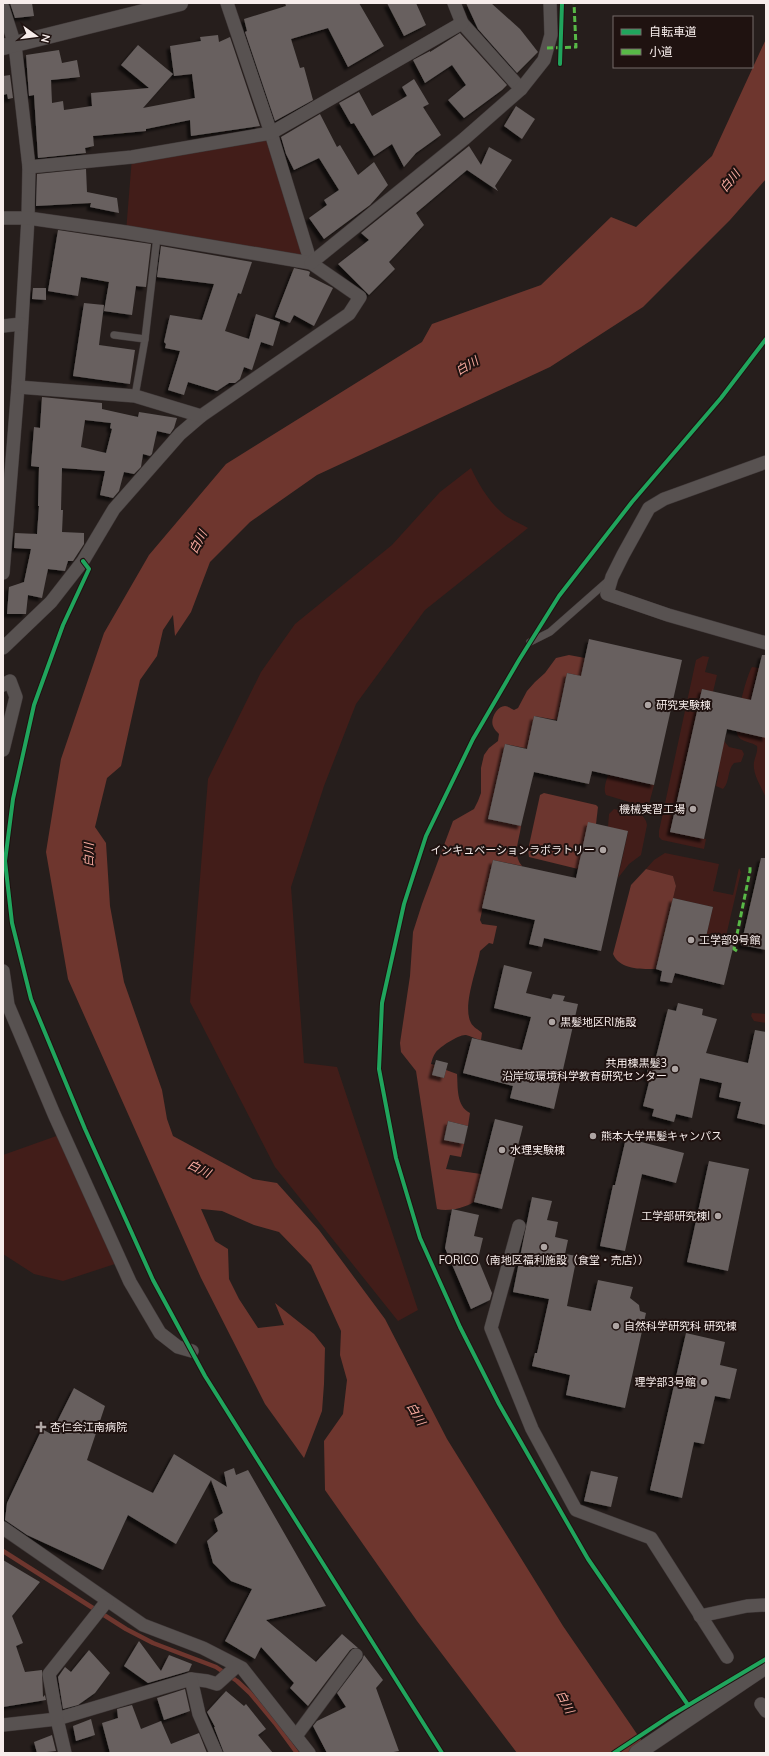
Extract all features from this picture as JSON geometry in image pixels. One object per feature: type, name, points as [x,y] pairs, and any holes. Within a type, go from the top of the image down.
[{"type":"street","points":[[9,46],[180,3]]},
{"type":"street","points":[[228,3],[271,133],[311,263]]},
{"type":"street","points":[[454,3],[462,23],[520,89]]},
{"type":"street","points":[[311,263],[464,139],[520,89],[544,60],[550,35],[550,3]]},
{"type":"street","points":[[3,8],[29,167],[28,218],[18,387],[8,460],[3,573]]},
{"type":"street","points":[[29,167],[132,157],[271,133],[462,23]]},
{"type":"street","points":[[3,218],[28,218],[157,237],[311,263],[360,298],[349,314],[201,416],[180,434],[114,509],[83,561],[51,602],[3,648]]},
{"type":"street","points":[[3,326],[21,324]]},
{"type":"street","points":[[18,387],[135,396],[201,416]]},
{"type":"street","points":[[766,462],[664,499],[649,508],[623,554],[612,577],[607,594],[668,615],[766,643]]},
{"type":"street","points":[[3,684],[10,681],[16,697],[3,750]]},
{"type":"street","points":[[3,971],[5,1006],[130,1282],[160,1334],[178,1347],[192,1351]]},
{"type":"street","points":[[518,1226],[491,1328],[532,1429],[576,1510],[651,1538],[727,1656]]},
{"type":"street","points":[[3,1528],[143,1625],[203,1648],[242,1668],[308,1753]]},
{"type":"street","points":[[65,1753],[49,1674],[107,1601]]},
{"type":"street","points":[[700,1616],[747,1606],[766,1605]]},
{"type":"street","points":[[296,1736],[356,1655]]},
{"type":"street","points":[[3,1724],[57,1719],[191,1679],[217,1684],[237,1666]]},
{"type":"street","points":[[637,1753],[766,1666]]},
{"type":"street","points":[[191,1679],[199,1714],[216,1753]]},
{"type":"lane","points":[[135,396],[145,339],[157,237]]},
{"type":"lane","points":[[114,335],[145,339]]},
{"type":"lane","points":[[530,642],[550,632],[612,577]]},
{"type":"shaded area","points":[[271,133],[311,263],[126,232],[132,157]]},
{"type":"shaded area","points":[[471,468],[481,487],[495,506],[506,516],[528,528],[425,610],[356,704],[324,786],[291,887],[304,1063],[337,1067],[418,1310],[398,1321],[275,1167],[190,1002],[208,779],[261,672],[295,624],[392,545],[440,492]]},
{"type":"shaded area","points":[[569,655],[585,658],[581,676],[567,673],[557,720],[534,716],[531,730],[545,733],[539,751],[505,744],[488,819],[521,826],[517,857],[522,866],[493,860],[480,920],[482,924],[497,926],[493,944],[489,943],[480,951],[468,1007],[471,1023],[482,1033],[481,1040],[466,1035],[454,1039],[445,1044],[436,1052],[433,1056],[431,1064],[435,1065],[432,1075],[444,1078],[446,1070],[457,1074],[460,1101],[465,1110],[470,1113],[468,1126],[448,1121],[444,1139],[464,1144],[461,1157],[450,1155],[446,1169],[481,1174],[474,1202],[456,1209],[441,1210],[437,1209],[416,1071],[401,1052],[400,1043],[410,976],[413,932],[453,821],[474,809],[481,793],[481,768],[484,755],[489,748],[498,741],[499,734],[492,723],[495,713],[499,708],[506,706],[514,710],[518,708],[527,691],[545,673],[556,658]]},
{"type":"shaded area","points":[[703,656],[709,657],[705,672],[717,675],[713,692],[702,689],[687,757],[724,741],[729,747],[742,750],[744,754],[741,762],[734,763],[732,766],[727,783],[723,789],[716,786],[719,772],[685,765],[670,831],[706,839],[704,849],[662,840],[659,837],[659,831],[696,660]]},
{"type":"shaded area","points":[[752,667],[766,669],[766,676],[757,674],[750,704],[766,738],[766,798],[754,771],[757,746],[739,738],[737,731],[741,702],[749,672]]},
{"type":"shaded area","points":[[608,775],[654,785],[649,804],[639,805],[606,795],[605,788]]},
{"type":"shaded area","points":[[544,793],[596,805],[598,807],[596,824],[578,869],[529,857],[528,850],[540,795]]},
{"type":"shaded area","points":[[614,809],[642,815],[647,825],[641,855],[629,864],[618,878],[628,832],[608,827],[609,814]]},
{"type":"shaded area","points":[[665,853],[719,864],[713,891],[733,895],[739,868],[741,872],[726,936],[733,938],[734,944],[706,937],[713,907],[673,898],[676,886],[673,876],[646,869],[654,860]]},
{"type":"shaded area","points":[[646,869],[673,876],[676,886],[656,969],[632,968],[626,966],[616,959],[613,954],[631,885]]},
{"type":"shaded area","points":[[752,1013],[766,1014],[766,1023],[754,1021],[751,1016]]},
{"type":"shaded area","points":[[62,1134],[118,1263],[63,1281],[34,1274],[3,1254],[3,1155]]},
{"type":"water","name":"白川","points":[[766,39],[766,179],[730,220],[643,307],[550,367],[317,475],[250,522],[210,562],[191,612],[175,636],[173,615],[163,630],[157,656],[140,680],[121,766],[107,778],[95,827],[106,843],[110,906],[124,982],[162,1090],[167,1119],[173,1136],[253,1179],[277,1183],[319,1230],[385,1319],[447,1439],[563,1626],[650,1753],[517,1753],[417,1621],[325,1490],[324,1441],[343,1414],[347,1380],[340,1355],[341,1331],[311,1265],[279,1232],[254,1225],[222,1211],[201,1209],[215,1241],[228,1249],[229,1279],[239,1299],[258,1328],[284,1325],[275,1303],[314,1334],[325,1348],[322,1411],[304,1458],[265,1404],[201,1278],[68,979],[46,852],[61,759],[104,633],[149,555],[226,464],[422,342],[432,324],[541,285],[611,217],[636,227],[712,156]]},
{"type":"building","points":[[10,3],[32,3],[34,16],[15,18]]},
{"type":"building","points":[[285,3],[359,3],[384,46],[348,67],[328,28],[291,39],[300,68],[304,67],[313,100],[275,121],[245,32],[247,31],[244,19],[286,6]]},
{"type":"building","points":[[387,3],[416,3],[426,25],[404,36]]},
{"type":"building","points":[[466,3],[491,3],[520,29],[538,52],[517,73],[478,29]]},
{"type":"building","points":[[460,33],[507,85],[464,118],[448,100],[466,85],[452,65],[425,83],[413,60],[430,52]]},
{"type":"building","points":[[218,35],[219,42],[230,37],[260,126],[191,136],[190,120],[146,129],[146,131],[93,136],[94,146],[85,148],[86,153],[38,158],[34,95],[29,96],[26,55],[59,50],[62,63],[77,60],[80,77],[51,80],[52,103],[63,101],[64,110],[92,106],[91,93],[149,88],[121,65],[138,45],[173,74],[143,108],[195,98],[192,74],[174,76],[170,46],[201,41],[200,37]]},
{"type":"building","points":[[10,75],[13,98],[8,99],[7,94],[3,95],[3,76]]},
{"type":"building","points":[[414,79],[429,104],[423,107],[441,135],[416,153],[404,167],[392,144],[374,156],[354,123],[351,124],[339,103],[359,92],[372,116],[407,96],[402,87]]},
{"type":"building","points":[[516,106],[535,119],[522,139],[504,126]]},
{"type":"building","points":[[320,114],[337,147],[340,145],[358,175],[374,162],[388,185],[370,205],[324,239],[309,218],[327,205],[324,200],[339,190],[319,158],[294,170],[286,154],[281,137]]},
{"type":"building","points":[[469,146],[481,165],[489,147],[512,160],[495,186],[498,191],[467,170],[416,213],[424,225],[389,262],[395,269],[369,295],[338,264],[369,240],[361,233]]},
{"type":"building","points":[[86,169],[87,192],[117,198],[119,213],[90,207],[91,203],[36,206],[37,174]]},
{"type":"building","points":[[58,230],[151,244],[146,287],[136,286],[132,315],[104,311],[109,282],[81,277],[78,296],[48,291]]},
{"type":"building","points":[[161,246],[252,262],[241,294],[238,293],[225,331],[249,339],[256,314],[280,322],[273,346],[261,342],[252,370],[244,367],[240,379],[235,383],[229,383],[217,391],[188,382],[184,395],[168,390],[180,351],[165,348],[166,344],[164,342],[170,315],[202,320],[214,284],[157,277]]},
{"type":"building","points":[[294,268],[310,272],[309,276],[333,288],[314,326],[294,315],[290,323],[275,317]]},
{"type":"building","points":[[33,288],[46,288],[46,300],[32,299]]},
{"type":"building","points":[[84,303],[104,305],[99,345],[135,350],[130,384],[73,376]]},
{"type":"building","points":[[42,397],[102,403],[102,409],[138,417],[139,412],[177,418],[174,428],[170,434],[157,431],[152,454],[150,456],[143,454],[141,467],[134,474],[124,472],[119,491],[113,498],[100,495],[105,471],[62,468],[62,532],[84,533],[84,544],[73,561],[68,561],[65,571],[48,569],[42,598],[28,595],[26,614],[7,614],[9,587],[24,582],[31,549],[14,548],[15,533],[37,534],[39,467],[31,466],[34,427],[40,428]],"holes":[[[85,420],[111,423],[110,428],[112,429],[106,453],[81,447]]]},
{"type":"building","name":"研究実験棟","points":[[589,639],[682,660],[654,785],[592,771],[589,784],[534,772],[521,826],[488,819],[505,744],[527,749],[534,716],[557,721],[567,673],[581,676]]},
{"type":"building","points":[[762,655],[766,655],[766,738],[727,729],[704,839],[670,832],[702,689],[751,700]]},
{"type":"building","points":[[588,822],[628,831],[601,951],[544,938],[542,947],[529,944],[535,920],[482,908],[493,860],[576,878]]},
{"type":"building","points":[[761,858],[766,858],[766,950],[741,945]]},
{"type":"building","name":"工学部9号館","points":[[673,898],[713,907],[706,937],[734,944],[724,985],[675,973],[672,983],[660,981],[662,971],[656,969]]},
{"type":"building","points":[[504,965],[532,972],[526,993],[551,999],[553,994],[565,996],[563,1001],[578,1004],[554,1109],[510,1098],[513,1086],[463,1073],[472,1038],[522,1050],[531,1017],[494,1008]]},
{"type":"building","name":"共用棟黒髪3 沿岸域環境科学教育研究センター","points":[[678,1003],[703,1009],[702,1015],[717,1019],[706,1053],[748,1063],[755,1030],[766,1032],[766,1125],[737,1118],[741,1102],[719,1097],[722,1083],[700,1078],[692,1118],[676,1114],[674,1122],[652,1116],[654,1109],[643,1106],[650,1078],[646,1077],[650,1060],[655,1061],[668,1009],[676,1011]]},
{"type":"building","points":[[436,1060],[448,1063],[444,1078],[432,1075]]},
{"type":"building","name":"水理実験棟","points":[[495,1119],[523,1126],[502,1209],[474,1202]]},
{"type":"building","points":[[448,1121],[468,1126],[464,1144],[444,1140]]},
{"type":"building","points":[[626,1138],[684,1153],[676,1183],[642,1174],[625,1251],[600,1246],[613,1185],[615,1185]]},
{"type":"building","name":"工学部研究棟I","points":[[709,1161],[749,1169],[728,1271],[687,1262]]},
{"type":"building","points":[[532,1197],[552,1201],[547,1220],[558,1222],[555,1237],[568,1240],[565,1254],[577,1256],[567,1306],[591,1311],[598,1280],[633,1287],[630,1298],[639,1305],[640,1311],[646,1313],[625,1408],[566,1395],[570,1375],[532,1366],[535,1353],[537,1353],[549,1299],[513,1292]]},
{"type":"building","points":[[452,1209],[479,1215],[474,1236],[483,1238],[478,1259],[492,1293],[490,1300],[471,1309],[445,1248]]},
{"type":"building","name":"理学部3号館","points":[[686,1333],[725,1342],[720,1365],[737,1369],[730,1399],[715,1396],[704,1444],[694,1442],[682,1498],[650,1490]]},
{"type":"building","points":[[74,1388],[105,1406],[87,1460],[153,1493],[174,1454],[227,1487],[224,1472],[234,1468],[236,1475],[248,1470],[326,1606],[266,1620],[316,1662],[342,1634],[358,1648],[353,1648],[350,1650],[308,1706],[290,1688],[294,1683],[261,1647],[255,1659],[225,1641],[252,1589],[231,1581],[213,1563],[207,1541],[218,1531],[214,1519],[223,1513],[211,1480],[176,1544],[128,1515],[103,1570],[27,1535],[5,1520],[7,1503],[42,1429],[51,1434]]},
{"type":"building","points":[[591,1471],[618,1477],[611,1507],[584,1501]]},
{"type":"building","points":[[3,1560],[40,1582],[12,1616],[23,1643],[16,1646],[25,1672],[42,1670],[43,1697],[45,1695],[46,1700],[3,1707]]},
{"type":"building","points":[[139,1641],[161,1671],[169,1655],[192,1664],[189,1671],[148,1683],[124,1666]]},
{"type":"building","points":[[89,1650],[110,1673],[95,1693],[78,1705],[63,1709],[58,1677],[65,1667],[71,1672]]},
{"type":"building","points":[[364,1655],[383,1680],[376,1688],[399,1751],[388,1753],[327,1753],[313,1726],[317,1721],[346,1707],[337,1693],[362,1660]]},
{"type":"building","points":[[185,1689],[190,1711],[164,1720],[157,1698]]},
{"type":"building","points":[[226,1691],[244,1706],[246,1704],[266,1729],[258,1735],[273,1753],[224,1753],[215,1727],[207,1712]]},
{"type":"building","points":[[132,1705],[141,1729],[161,1721],[171,1744],[199,1733],[207,1753],[110,1753],[102,1723],[118,1718],[117,1709]]},
{"type":"building","points":[[91,1719],[95,1735],[76,1741],[73,1726]]},
{"type":"building","points":[[52,1735],[56,1751],[37,1753],[34,1742]]},
{"type":"waterway","points":[[3,1551],[126,1629],[153,1643],[216,1667],[237,1681],[250,1693],[297,1753]]},
{"type":"marked path","points":[[547,48],[576,47],[574,3]]},
{"type":"marked path","points":[[737,951],[734,949],[750,865]]},
{"type":"cycle path","points":[[560,64],[562,3]]},
{"type":"cycle path","points":[[688,1705],[588,1559],[499,1404],[460,1327],[420,1238],[396,1158],[379,1069],[382,1003],[404,904],[426,836],[473,739],[519,660],[559,596],[632,502],[721,398],[766,339]]},
{"type":"cycle path","points":[[83,561],[89,569],[63,625],[34,705],[13,799],[5,861],[12,923],[31,999],[85,1129],[153,1280],[205,1376],[442,1753]]},
{"type":"cycle path","points":[[614,1753],[670,1716],[766,1659]]},
{"type":"place","name":"研究実験棟","points":[[648,705]]},
{"type":"place","name":"機械実習工場","points":[[693,809]]},
{"type":"place","name":"インキュベーションラボラトリー","points":[[603,850]]},
{"type":"place","name":"工学部9号館","points":[[691,940]]},
{"type":"place","name":"黒髪地区RI施設","points":[[552,1022]]},
{"type":"place","name":"共用棟黒髪3 沿岸域環境科学教育研究センター","points":[[675,1069]]},
{"type":"place","name":"熊本大学黒髪キャンパス","points":[[593,1136]]},
{"type":"place","name":"水理実験棟","points":[[502,1150]]},
{"type":"place","name":"工学部研究棟I","points":[[718,1216]]},
{"type":"place","name":"FORICO（南地区福利施設（食堂・売店））","points":[[544,1247]]},
{"type":"place","name":"自然科学研究科 研究棟","points":[[616,1326]]},
{"type":"place","name":"理学部3号館","points":[[704,1382]]},
{"type":"place","name":"杏仁会江南病院","points":[[41,1427]]}]
